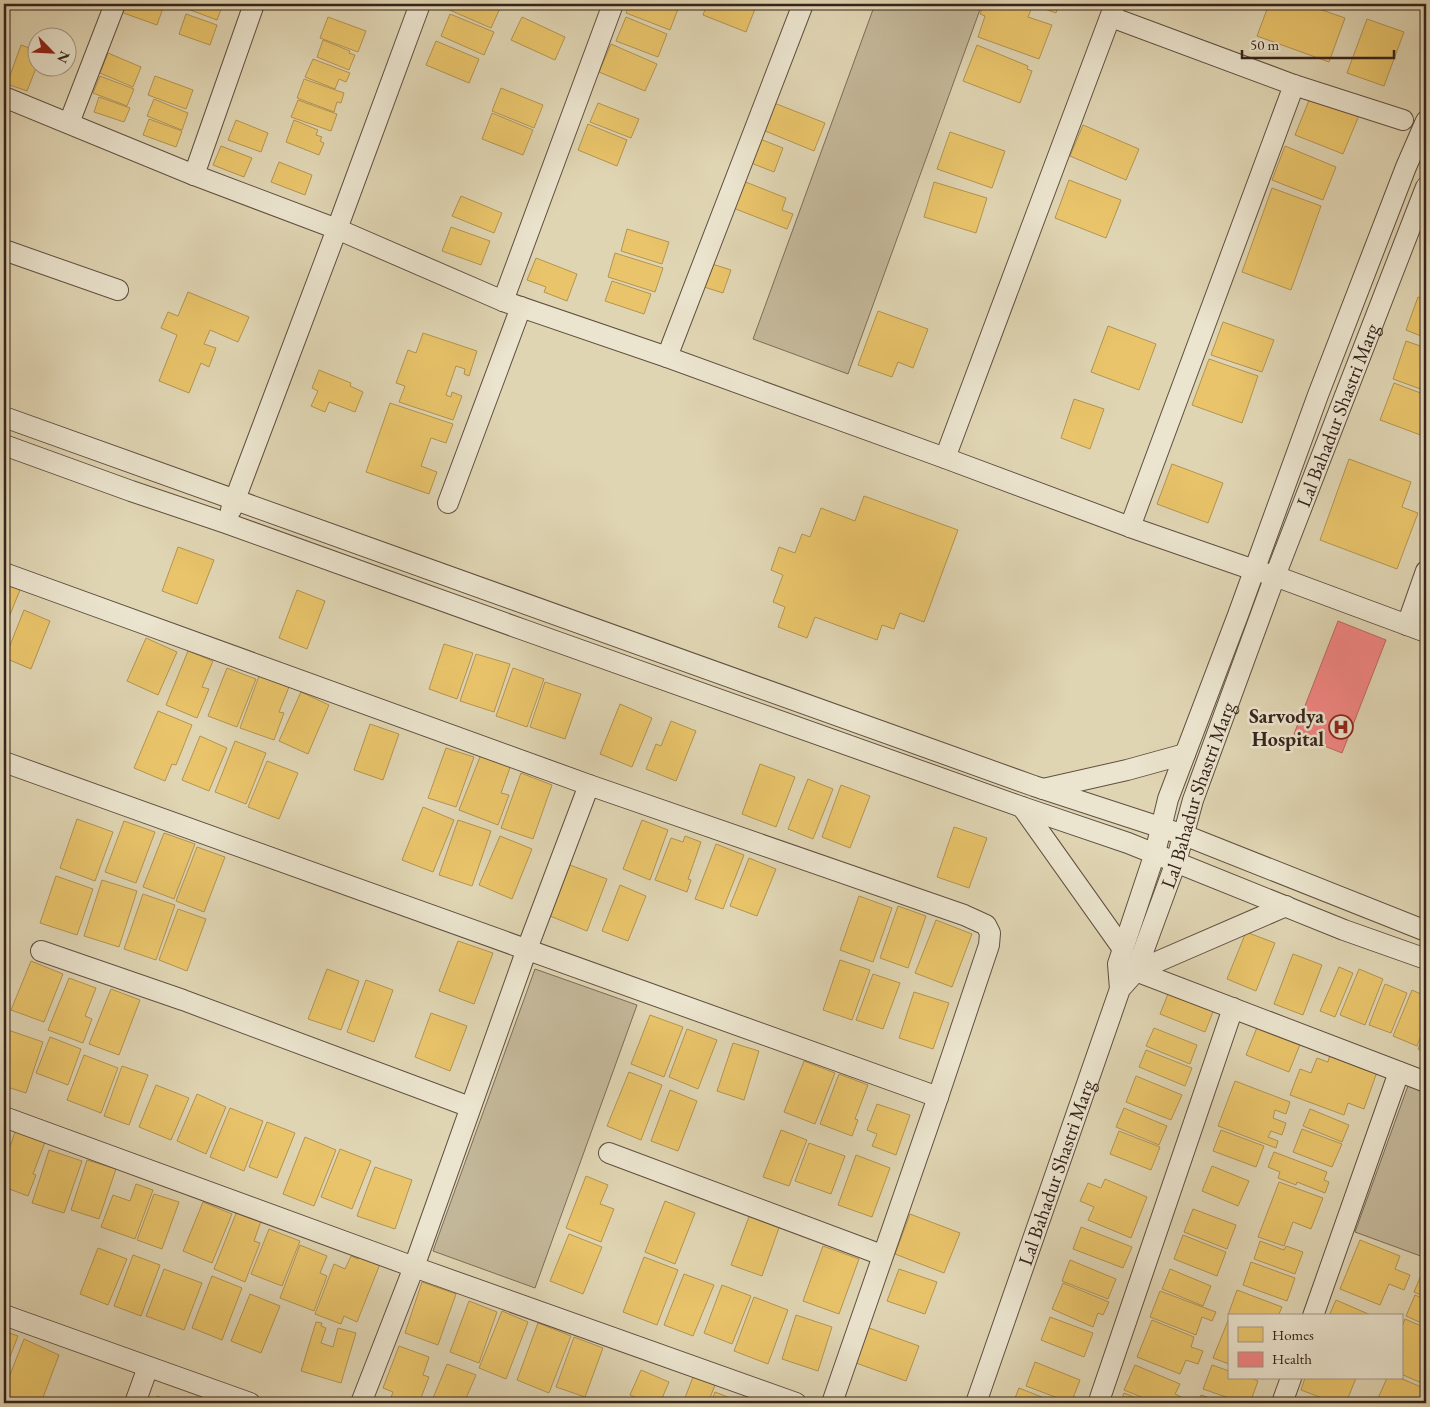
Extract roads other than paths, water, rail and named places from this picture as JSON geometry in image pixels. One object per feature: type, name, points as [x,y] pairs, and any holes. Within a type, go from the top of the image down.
[{"type":"street","points":[[69,123],[116,4]]},
{"type":"street","points":[[194,175],[254,4]]},
{"type":"street","points":[[226,523],[420,4]]},
{"type":"street","points":[[448,503],[512,304],[613,4]]},
{"type":"street","points":[[667,357],[803,4]]},
{"type":"street","points":[[945,458],[1113,10],[1294,85],[1403,120]]},
{"type":"street","points":[[1130,527],[1294,85]]},
{"type":"street","points":[[4,97],[194,175],[337,229],[512,304],[667,357],[1130,527],[1275,576],[1426,632]]},
{"type":"street","points":[[1126,961],[1168,799],[1318,395],[1426,121]]},
{"type":"street","name":"Lal Bahadur Shastri Marg","points":[[976,1403],[1120,989],[1126,961],[1176,862],[1193,800],[1275,576],[1426,187]]},
{"type":"street","points":[[4,250],[118,290]]},
{"type":"street","points":[[4,417],[1043,789],[1184,836],[1426,931]]},
{"type":"street","points":[[4,445],[1155,853],[1344,930],[1426,959]]},
{"type":"street","points":[[72,469],[80,445]]},
{"type":"street","points":[[1407,625],[1426,571]]},
{"type":"street","points":[[4,573],[589,785],[964,914],[986,925],[990,933],[989,945],[832,1403]]},
{"type":"street","points":[[524,630],[532,606]]},
{"type":"street","points":[[737,706],[746,682]]},
{"type":"street","points":[[1043,789],[1127,770],[1185,754]]},
{"type":"street","points":[[4,762],[938,1097]]},
{"type":"street","points":[[361,1403],[414,1267],[527,949],[589,785]]},
{"type":"street","points":[[1022,807],[1126,961],[1233,1008],[1426,1082]]},
{"type":"street","points":[[1126,961],[1153,965],[1286,906]]},
{"type":"street","points":[[41,951],[183,1000],[470,1107]]},
{"type":"street","points":[[1102,1403],[1100,1398],[1233,1008]]},
{"type":"street","points":[[1314,1314],[1399,1072]]},
{"type":"street","points":[[4,1117],[414,1267],[796,1403]]},
{"type":"street","points":[[609,1153],[882,1255]]},
{"type":"street","points":[[4,1315],[250,1403]]},
{"type":"street","points":[[135,1403],[148,1366]]},
{"type":"street","points":[[1282,1403],[1290,1380]]},
{"type":"place","name":"Sarvodya Hospital","points":[[1341,727]]}]
